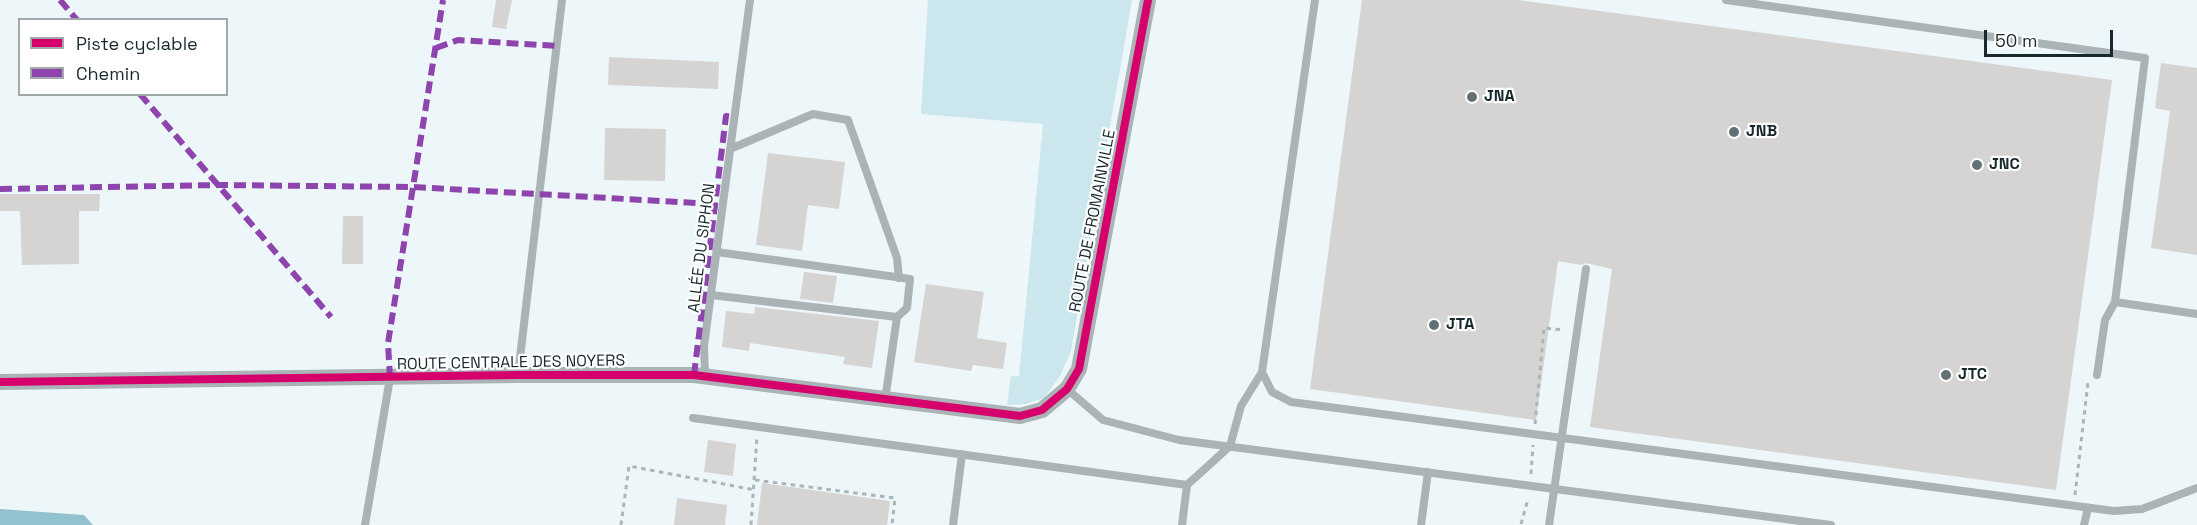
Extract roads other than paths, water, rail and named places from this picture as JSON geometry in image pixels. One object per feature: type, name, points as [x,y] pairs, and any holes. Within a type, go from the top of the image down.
[{"type":"street","name":"ROUTE DE FROMAINVILLE","points":[[1020,416],[1042,410],[1067,389],[1079,369],[1148,0]]},
{"type":"street","name":"ROUTE CENTRALE DES NOYERS","points":[[0,382],[518,375],[705,377],[1020,416]]},
{"type":"lane","points":[[518,375],[562,0]]},
{"type":"lane","name":"ALLÉE DU SIPHON","points":[[705,377],[704,346],[750,0]]},
{"type":"lane","points":[[1182,525],[1188,485],[1230,446],[1241,406],[1262,372],[1315,0]]},
{"type":"lane","points":[[1726,0],[2145,58],[2115,302],[2104,320],[2097,375]]},
{"type":"lane","points":[[730,149],[813,114],[848,120],[897,258],[899,278]]},
{"type":"lane","points":[[717,252],[910,279],[907,308],[897,316],[885,400]]},
{"type":"lane","points":[[1549,525],[1586,268]]},
{"type":"lane","points":[[711,295],[897,316]]},
{"type":"lane","points":[[2115,302],[2197,314]]},
{"type":"lane","points":[[1262,372],[1272,392],[1291,402],[2088,508],[2114,511],[2142,509],[2197,488]]},
{"type":"lane","points":[[365,525],[390,378]]},
{"type":"lane","points":[[1067,389],[1103,420],[1179,440],[1831,525]]},
{"type":"lane","points":[[693,418],[1188,485]]},
{"type":"lane","points":[[953,525],[962,454]]},
{"type":"lane","points":[[1421,525],[1428,472]]},
{"type":"lane","points":[[2084,525],[2088,508]]},
{"type":"water","points":[[0,509],[84,515],[93,525],[0,525]]},
{"type":"place","name":"JNA","points":[[1472,97]]},
{"type":"place","name":"JNB","points":[[1734,132]]},
{"type":"place","name":"JNC","points":[[1977,165]]},
{"type":"place","name":"JTA","points":[[1434,325]]},
{"type":"place","name":"JTC","points":[[1946,375]]}]
